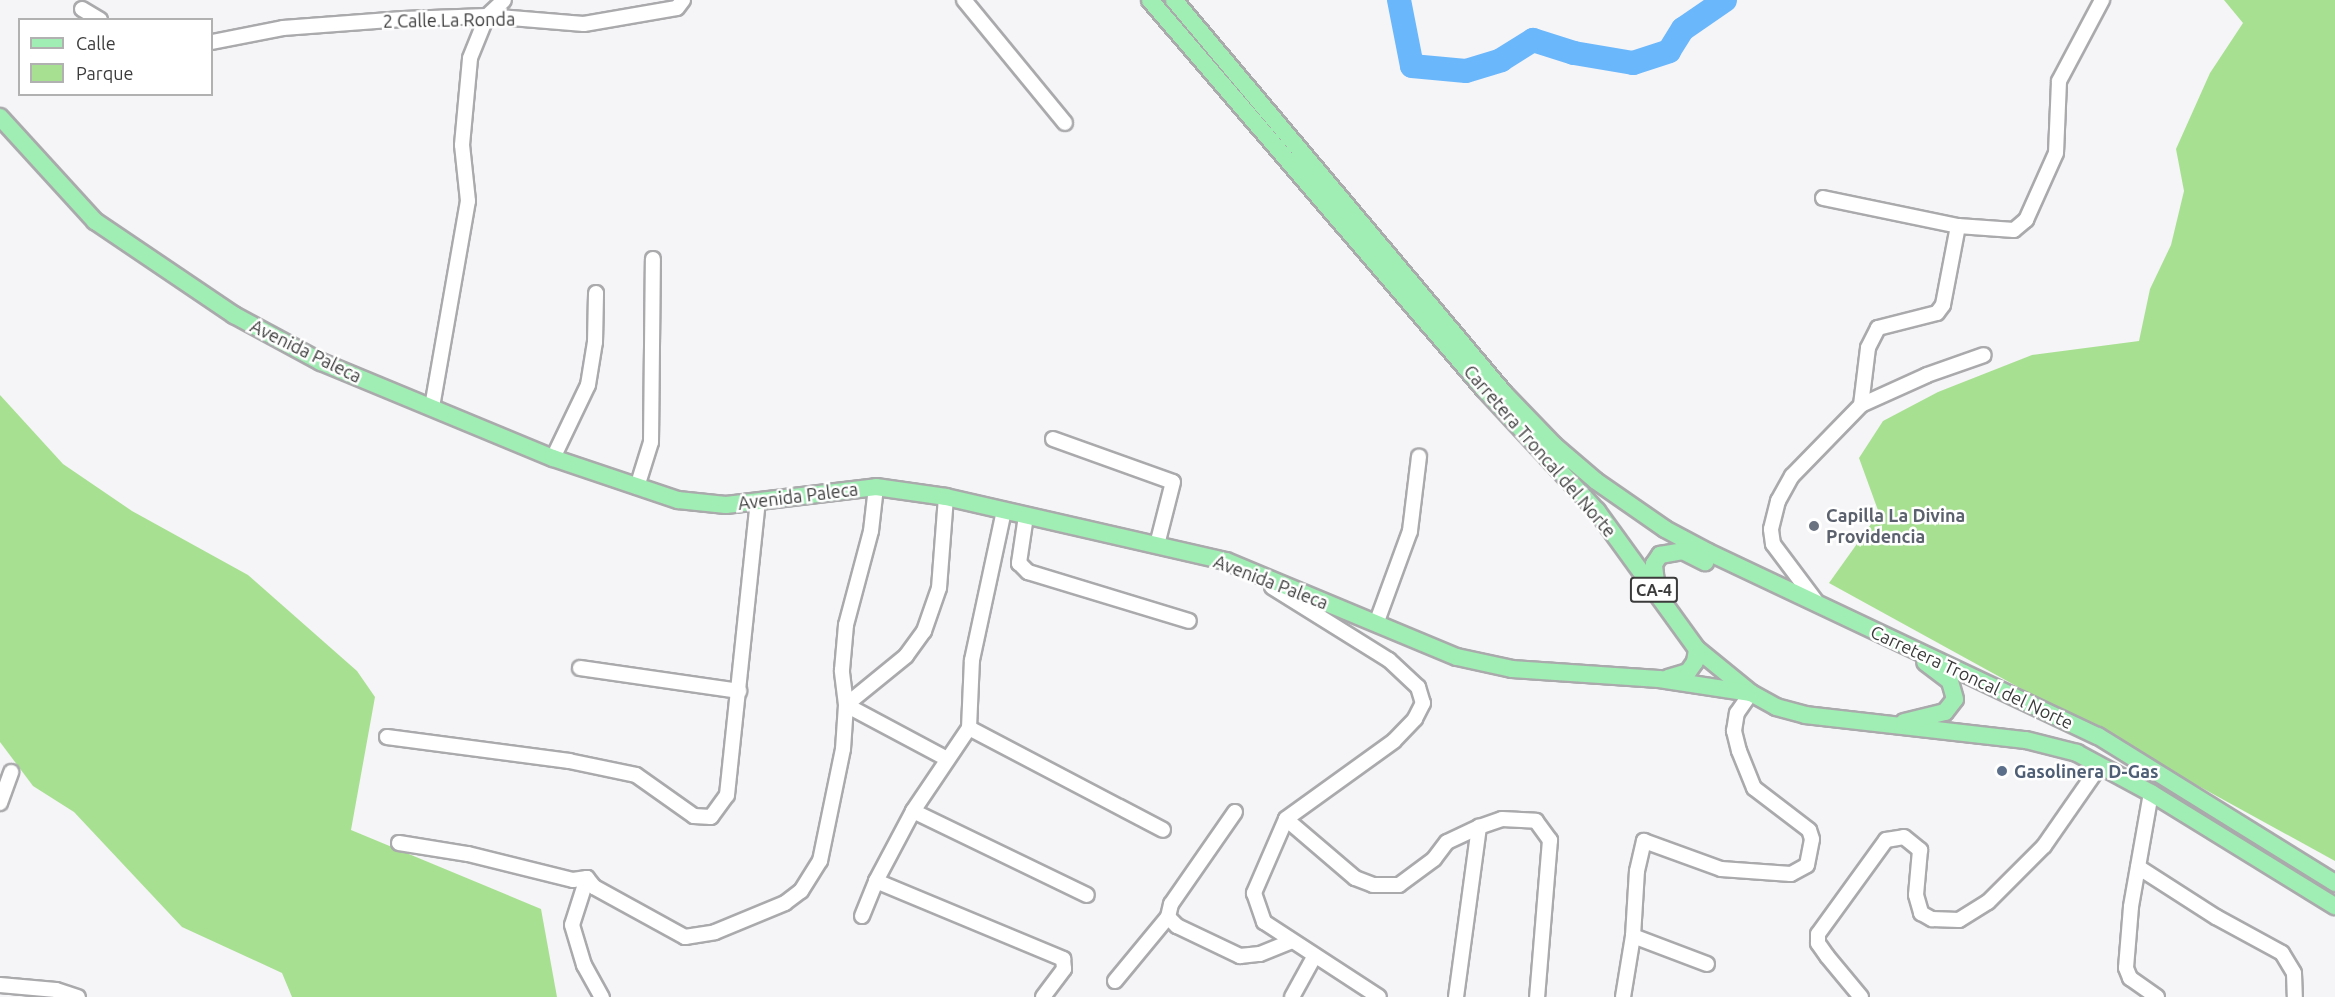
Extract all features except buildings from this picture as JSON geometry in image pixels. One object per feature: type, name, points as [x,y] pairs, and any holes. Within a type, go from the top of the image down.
[{"type":"main road","name":"Carretera Troncal del Norte","points":[[1150,0],[1484,389],[1597,511],[1697,649],[1751,693],[1790,711],[2037,742],[2077,753],[2151,793],[2335,906]]},
{"type":"main road","name":"Carretera Troncal del Norte","points":[[1174,0],[1503,392],[1554,445],[1596,481],[1665,529],[1861,626],[1998,687],[2133,755],[2335,884]]},
{"type":"main road","name":"Avenida Paleca","points":[[0,117],[95,221],[214,302],[321,362],[553,458],[637,487],[678,500],[726,505],[876,487],[946,497],[1226,561],[1457,657],[1512,669],[1650,679],[1751,693]]},
{"type":"main road","points":[[1658,595],[1654,564],[1666,552],[1683,551],[1791,601],[1861,626]]},
{"type":"main road","points":[[1892,725],[1945,712],[1953,703],[1955,693],[1942,674],[1893,640]]},
{"type":"main road","points":[[1650,679],[1688,672],[1695,662],[1697,649]]},
{"type":"street","points":[[432,406],[468,201],[462,145],[470,58],[488,16],[504,0]]},
{"type":"street","name":"2 Calle La Ronda","points":[[213,42],[283,28],[488,16],[584,24],[676,8],[683,0]]},
{"type":"street","points":[[964,0],[1065,123]]},
{"type":"street","points":[[1823,198],[1958,226],[2013,230],[2026,220],[2056,153],[2059,81],[2102,0]]},
{"type":"street","points":[[82,9],[97,18]]},
{"type":"street","points":[[1861,405],[1868,348],[1878,328],[1937,313],[1943,305],[1958,226]]},
{"type":"street","points":[[637,487],[651,442],[653,260]]},
{"type":"street","points":[[553,458],[588,385],[595,342],[596,292]]},
{"type":"street","points":[[1819,606],[1773,544],[1771,529],[1779,501],[1792,476],[1861,405],[1927,375],[1984,355]]},
{"type":"street","points":[[1053,439],[1173,482],[1156,545]]},
{"type":"street","points":[[1376,624],[1410,531],[1419,457]]},
{"type":"street","points":[[587,878],[594,887],[685,938],[716,932],[784,903],[801,891],[820,861],[843,749],[846,705],[842,670],[846,625],[871,531],[876,487]]},
{"type":"street","points":[[846,705],[906,656],[924,631],[939,588],[946,497]]},
{"type":"street","points":[[387,737],[569,761],[636,775],[703,819],[721,807],[728,795],[758,502]]},
{"type":"street","points":[[862,916],[876,881],[913,811],[969,728],[972,660],[1004,511]]},
{"type":"street","points":[[1026,516],[1019,563],[1028,572],[1189,621]]},
{"type":"street","points":[[1226,561],[1389,660],[1418,687],[1423,703],[1415,719],[1394,741],[1286,819],[1254,893],[1264,922],[1290,942],[1379,997]]},
{"type":"street","points":[[580,668],[739,691]]},
{"type":"street","points":[[1623,997],[1633,936],[1637,871],[1644,841],[1721,869],[1791,874],[1807,865],[1812,839],[1809,830],[1754,788],[1739,751],[1734,731],[1737,713],[1751,693]]},
{"type":"street","points":[[846,705],[947,759]]},
{"type":"street","points":[[969,728],[1163,830]]},
{"type":"street","points":[[1861,997],[1818,944],[1818,934],[1886,840],[1904,837],[1920,850],[1916,895],[1921,913],[1932,919],[1959,920],[1988,902],[2044,846],[2100,767]]},
{"type":"street","points":[[0,803],[11,772]]},
{"type":"street","points":[[2151,793],[2138,867],[2126,968],[2130,978],[2157,997]]},
{"type":"street","points":[[913,811],[1087,895]]},
{"type":"street","points":[[1115,981],[1168,916],[1171,904],[1235,812]]},
{"type":"street","points":[[1286,819],[1355,878],[1373,885],[1399,885],[1434,859],[1447,842],[1479,827],[1502,819],[1536,821],[1550,840],[1537,997]]},
{"type":"street","points":[[1456,997],[1479,827]]},
{"type":"street","points":[[399,843],[468,854],[573,880],[587,878]]},
{"type":"street","points":[[2138,867],[2216,917],[2282,953],[2294,973],[2295,997]]},
{"type":"street","points":[[587,878],[572,926],[584,965],[602,997]]},
{"type":"street","points":[[876,881],[1064,959],[1064,969],[1042,997]]},
{"type":"street","points":[[1168,916],[1177,926],[1240,956],[1260,954],[1290,942]]},
{"type":"street","points":[[1633,936],[1707,964]]},
{"type":"street","points":[[1292,997],[1314,957]]},
{"type":"street","points":[[0,985],[56,990],[78,997]]},
{"type":"green space","points":[[2224,0],[2335,0],[2335,861],[1829,583],[1879,513],[1859,458],[1883,421],[1938,392],[2032,355],[2139,341],[2150,289],[2171,245],[2184,191],[2176,149],[2210,73],[2243,23]]},
{"type":"green space","points":[[0,395],[63,464],[132,511],[248,575],[357,671],[375,697],[351,830],[541,909],[557,997],[292,997],[282,973],[182,927],[74,812],[33,786],[0,742]]},
{"type":"waterway","points":[[1399,0],[1412,66],[1466,71],[1501,60],[1533,40],[1574,53],[1633,63],[1669,51],[1683,29],[1725,0]]},
{"type":"place","name":"Capilla La Divina Providencia","points":[[1814,526]]},
{"type":"place","name":"Gasolinera D-Gas","points":[[2002,771]]}]
